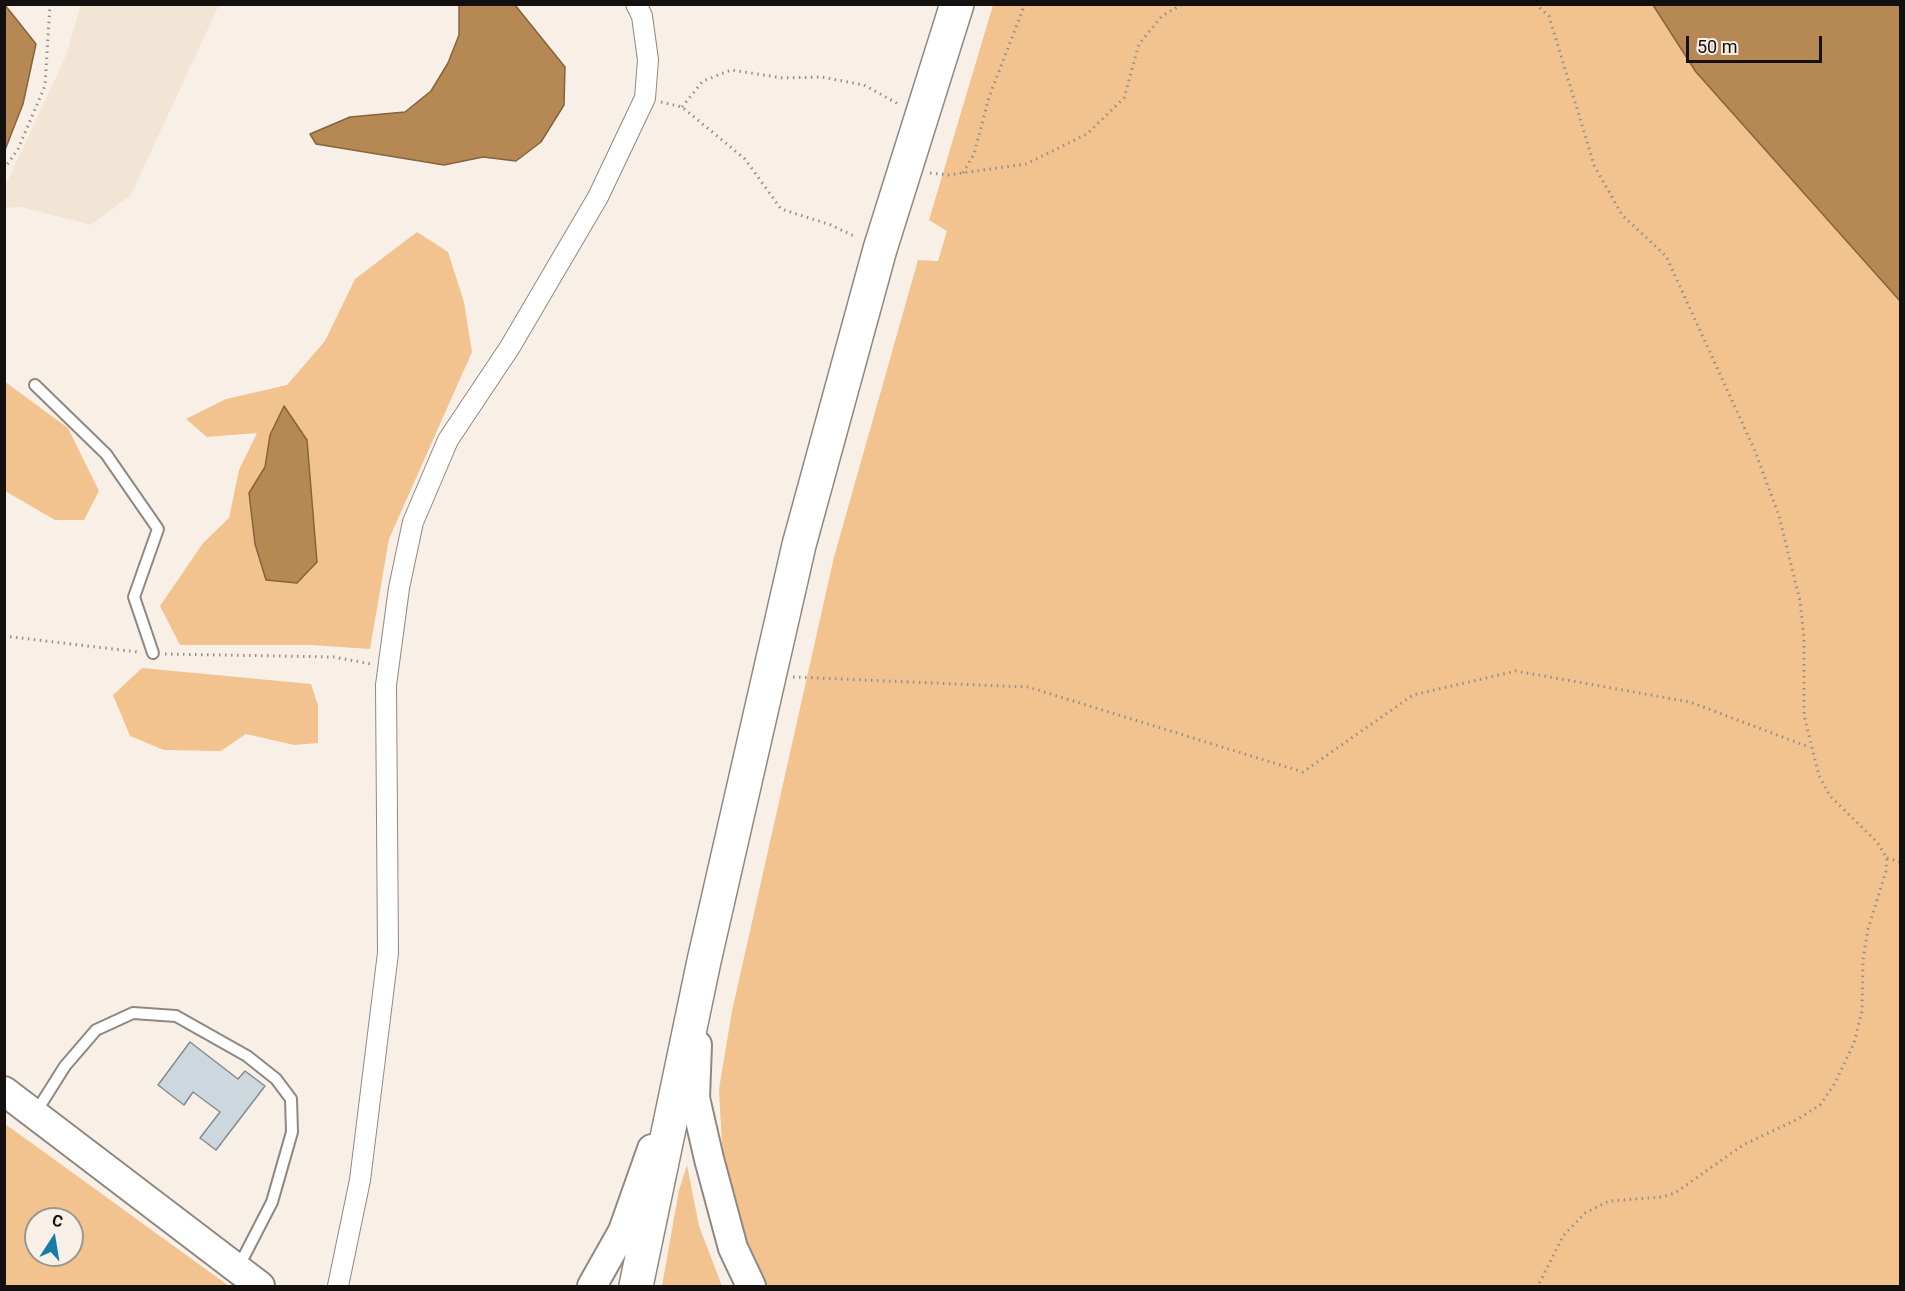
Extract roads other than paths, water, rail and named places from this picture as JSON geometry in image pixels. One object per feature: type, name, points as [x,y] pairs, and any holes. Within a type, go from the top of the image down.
[{"type":"highway","points":[[636,1287],[669,1122],[767,676],[828,435],[880,249],[957,4]]},
{"type":"main road","points":[[704,961],[703,1001],[695,1055],[695,1098],[733,1248],[751,1287]]},
{"type":"main road","points":[[4,1091],[260,1287]]},
{"type":"main road","points":[[592,1287],[623,1231],[654,1145],[669,1122]]},
{"type":"street","points":[[338,1287],[360,1180],[388,953],[388,668],[399,588],[413,522],[448,440],[510,348],[598,197],[645,98],[648,60],[642,16],[636,4]]},
{"type":"lane","points":[[35,385],[106,454],[158,529],[134,597],[153,653]]},
{"type":"lane","points":[[35,1114],[65,1066],[96,1030],[134,1013],[176,1016],[248,1056],[276,1079],[291,1099],[292,1132],[272,1202],[238,1268]]}]
